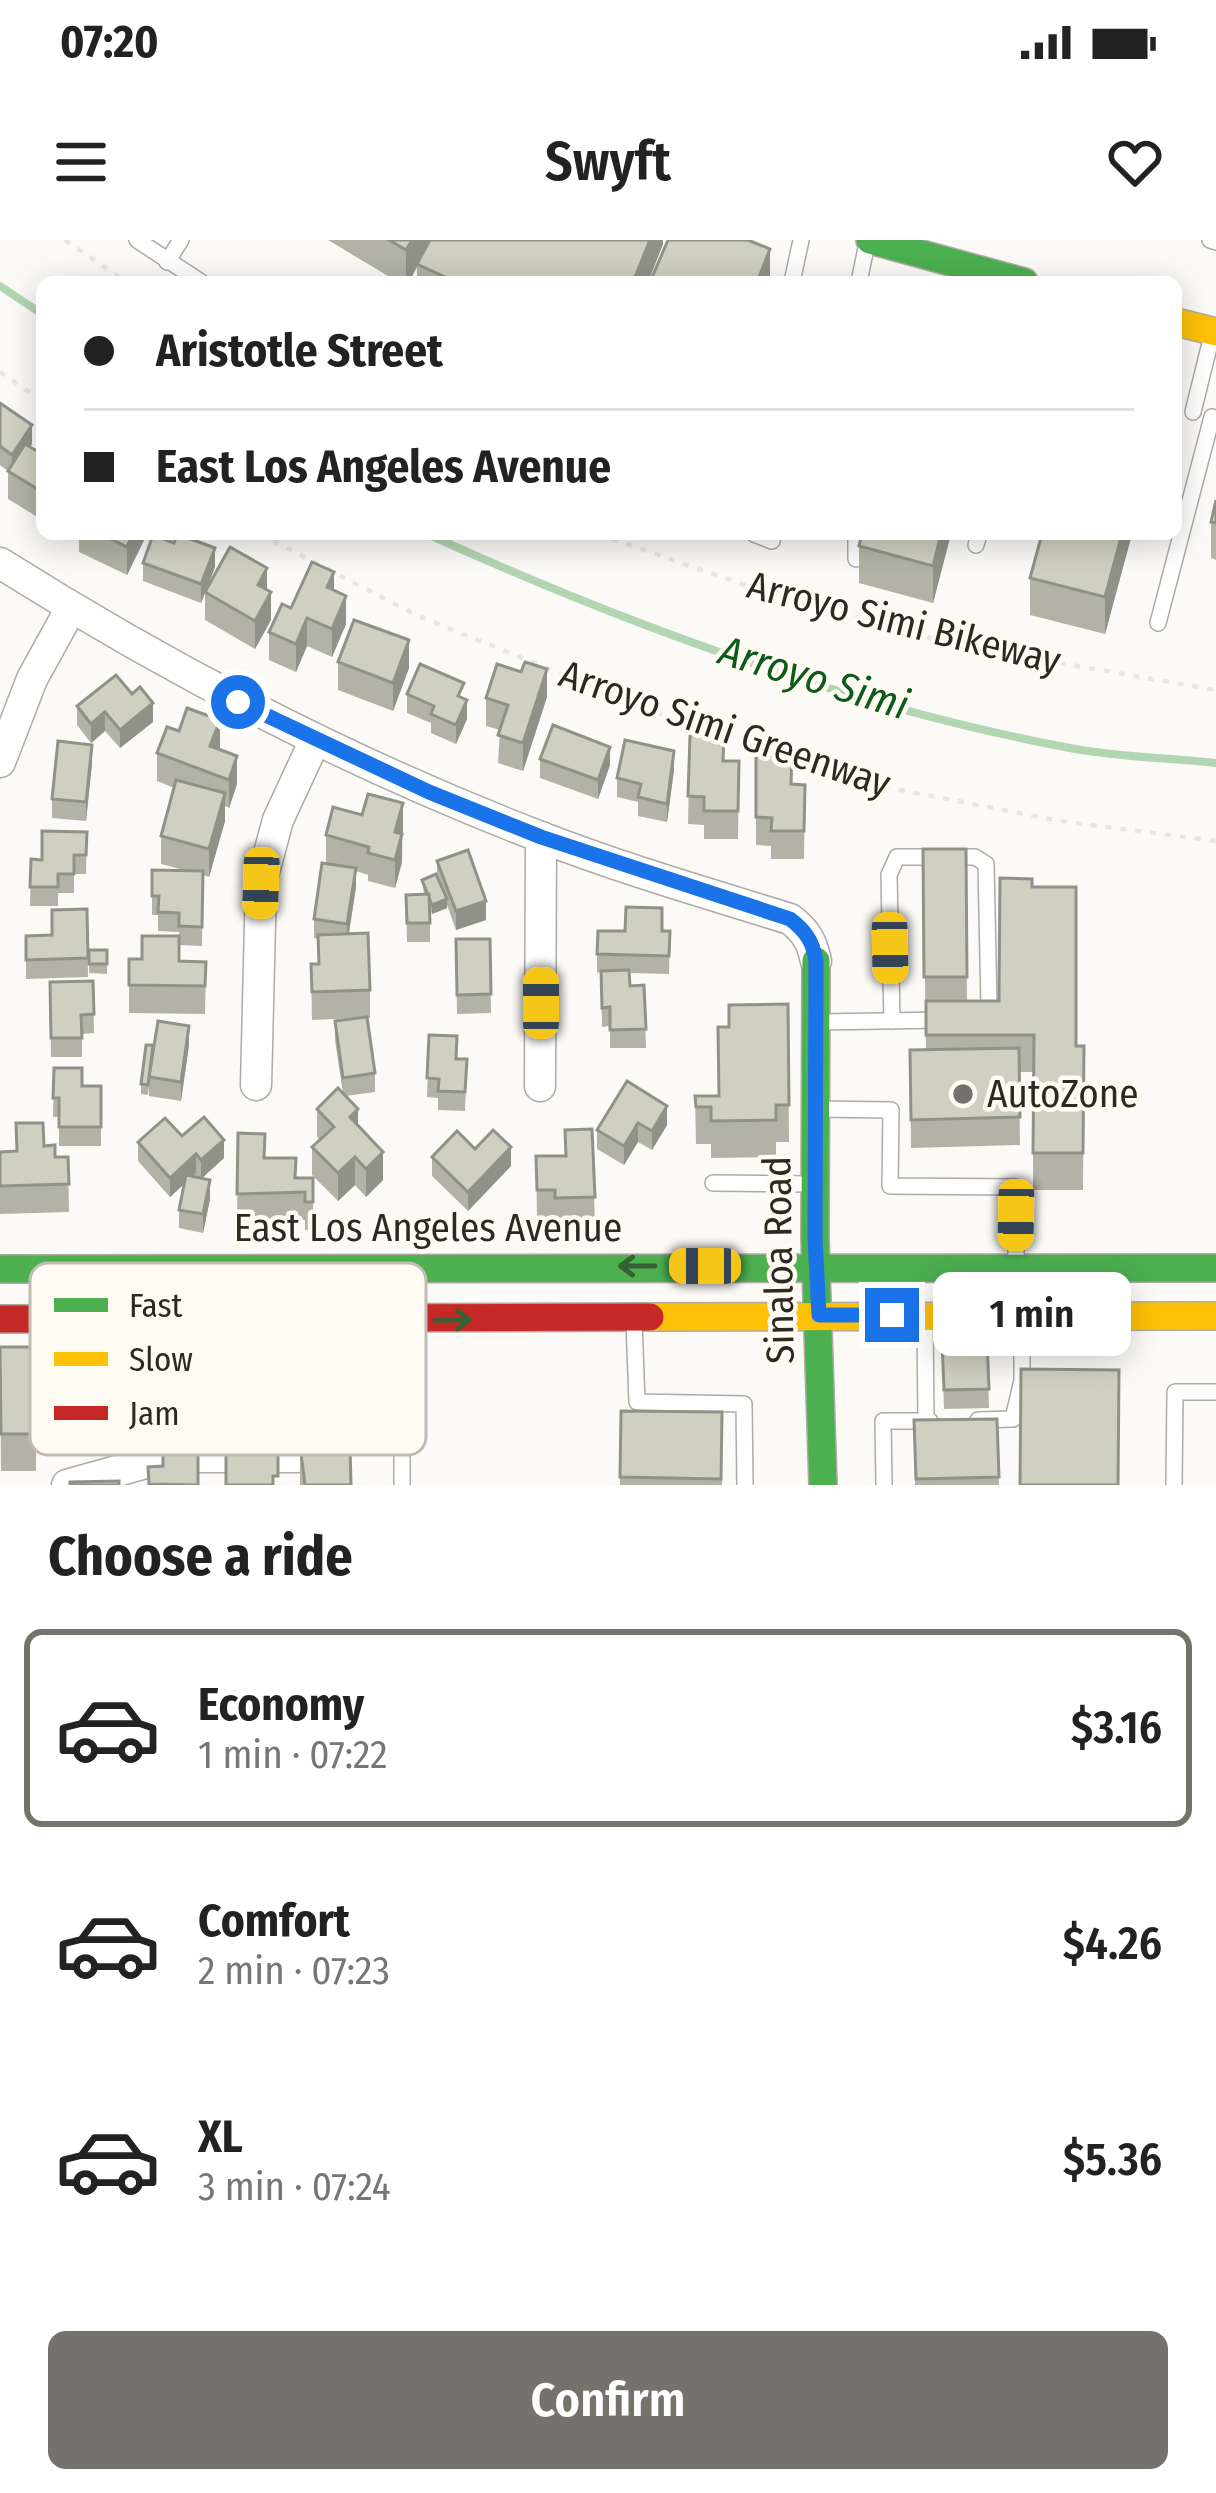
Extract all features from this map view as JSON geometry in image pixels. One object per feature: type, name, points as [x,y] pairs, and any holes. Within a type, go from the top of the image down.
[{"type":"main road","points":[[869,240],[1002,276]]},
{"type":"main road","points":[[1182,324],[1214,332]]},
{"type":"main road","name":"Sinaloa Road","points":[[816,961],[815,1184],[823,1485]]},
{"type":"main road","name":"East Los Angeles Avenue","points":[[426,1268],[1216,1268]]},
{"type":"main road","name":"East Los Angeles Avenue","points":[[0,1270],[30,1270]]},
{"type":"main road","points":[[426,1320],[1216,1316]]},
{"type":"main road","points":[[0,1319],[30,1319]]},
{"type":"street","points":[[0,563],[200,682],[315,740],[541,837],[790,919],[813,944],[816,961]]},
{"type":"street","points":[[0,762],[32,679],[71,608]]},
{"type":"street","points":[[256,1085],[261,883],[278,820],[315,740]]},
{"type":"street","points":[[540,1086],[541,837]]},
{"type":"street","points":[[67,1485],[183,1457],[298,1457]]},
{"type":"lane","points":[[137,240],[190,276]]},
{"type":"lane","points":[[166,262],[182,240]]},
{"type":"lane","points":[[793,276],[801,240]]},
{"type":"lane","points":[[860,276],[869,240]]},
{"type":"lane","points":[[1182,535],[1214,418],[1184,410],[1214,332]]},
{"type":"lane","points":[[856,540],[856,559]]},
{"type":"lane","points":[[1158,623],[1181,540]]},
{"type":"lane","points":[[815,1022],[892,1022],[982,1019],[989,1006],[986,864],[976,857],[897,857],[889,874],[892,1022]]},
{"type":"lane","points":[[815,1109],[891,1110],[890,1186],[1016,1187],[1016,1267]]},
{"type":"lane","points":[[713,1183],[815,1184]]},
{"type":"lane","points":[[925,1315],[926,1421]]},
{"type":"lane","points":[[969,1420],[1013,1419],[1023,1360],[1022,1315]]},
{"type":"lane","points":[[634,1318],[637,1402],[744,1404],[745,1485]]},
{"type":"lane","points":[[1019,1392],[1043,1392]]},
{"type":"lane","points":[[1174,1485],[1174,1392],[1216,1392]]},
{"type":"lane","points":[[884,1485],[884,1421],[948,1420]]},
{"type":"path","points":[[64,240],[117,276]]},
{"type":"path","points":[[0,372],[36,397]]},
{"type":"path","name":"Arroyo Simi Greenway","points":[[272,540],[416,615],[678,721],[860,782],[1060,821],[1216,841]]},
{"type":"path","name":"Arroyo Simi Bikeway","points":[[615,540],[753,588],[956,645],[1216,690]]},
{"type":"building","points":[[389,240],[412,240],[406,250]]},
{"type":"building","points":[[430,240],[650,240],[635,276],[443,276],[417,264]]},
{"type":"building","points":[[668,240],[748,240],[770,249],[759,276],[653,276]]},
{"type":"building","points":[[0,403],[32,425],[12,455],[0,446]]},
{"type":"building","points":[[25,444],[36,450],[36,488],[8,471]]},
{"type":"building","points":[[151,540],[193,540],[215,548],[201,584],[143,563]]},
{"type":"building","points":[[860,540],[940,540],[933,566],[859,546]]},
{"type":"building","points":[[1040,540],[1120,540],[1105,597],[1030,578]]},
{"type":"building","points":[[230,547],[267,568],[258,585],[271,592],[255,621],[205,592]]},
{"type":"building","points":[[312,562],[334,572],[327,587],[346,596],[332,629],[307,618],[296,644],[269,632],[282,604],[291,608]]},
{"type":"building","points":[[354,620],[409,640],[393,683],[338,662]]},
{"type":"building","points":[[525,662],[547,669],[523,743],[498,735],[508,705],[486,698],[497,664],[521,672]]},
{"type":"building","points":[[420,664],[464,683],[458,696],[467,700],[456,725],[431,714],[434,706],[407,694]]},
{"type":"building","points":[[116,675],[132,694],[140,687],[153,703],[120,730],[105,712],[91,724],[77,706]]},
{"type":"building","points":[[187,708],[220,720],[210,746],[237,756],[229,780],[157,753],[167,727],[179,731]]},
{"type":"building","points":[[553,725],[610,747],[598,780],[540,759]]},
{"type":"building","points":[[690,735],[724,735],[723,761],[739,761],[738,811],[704,811],[704,797],[688,796]]},
{"type":"building","points":[[625,740],[674,751],[667,804],[638,797],[641,784],[617,778]]},
{"type":"building","points":[[58,741],[92,745],[86,802],[52,799]]},
{"type":"building","points":[[756,756],[792,756],[791,784],[805,785],[804,831],[771,831],[772,818],[756,817]]},
{"type":"building","points":[[176,780],[225,793],[209,849],[161,836]]},
{"type":"building","points":[[368,794],[403,803],[395,832],[402,834],[395,860],[326,835],[333,807],[362,815]]},
{"type":"building","points":[[42,831],[87,832],[86,855],[74,855],[74,874],[58,874],[58,887],[30,887],[31,859],[42,860]]},
{"type":"building","points":[[923,849],[966,849],[967,977],[924,977]]},
{"type":"building","points":[[468,850],[486,901],[456,911],[437,861]]},
{"type":"building","points":[[322,863],[356,868],[347,924],[314,919]]},
{"type":"building","points":[[152,870],[203,871],[202,927],[179,926],[179,913],[158,912],[159,896],[152,896]]},
{"type":"building","points":[[436,874],[447,899],[432,905],[422,880]]},
{"type":"building","points":[[1000,878],[1032,879],[1032,887],[1076,887],[1076,1046],[1084,1046],[1083,1153],[1033,1153],[1034,1035],[926,1035],[926,1001],[999,1001]]},
{"type":"building","points":[[429,894],[430,923],[407,923],[406,895]]},
{"type":"building","points":[[626,907],[662,908],[662,931],[670,931],[669,956],[597,954],[598,931],[625,931]]},
{"type":"building","points":[[87,909],[88,958],[26,960],[26,936],[52,935],[52,910]]},
{"type":"building","points":[[368,933],[370,990],[312,992],[311,964],[319,964],[318,935]]},
{"type":"building","points":[[142,936],[179,936],[179,961],[206,962],[205,986],[129,985],[129,959],[142,959]]},
{"type":"building","points":[[456,939],[490,939],[491,994],[457,995]]},
{"type":"building","points":[[89,950],[107,950],[107,964],[89,964]]},
{"type":"building","points":[[629,970],[630,986],[644,985],[646,1029],[610,1030],[610,1007],[602,1008],[601,971]]},
{"type":"building","points":[[93,981],[94,1014],[81,1015],[82,1038],[51,1038],[50,982]]},
{"type":"building","points":[[788,1004],[789,1105],[776,1105],[776,1120],[711,1121],[711,1107],[696,1107],[695,1096],[719,1096],[718,1027],[729,1027],[729,1005]]},
{"type":"building","points":[[367,1017],[375,1073],[343,1078],[335,1021]]},
{"type":"building","points":[[158,1021],[189,1026],[181,1082],[149,1077]]},
{"type":"building","points":[[429,1035],[457,1036],[456,1059],[467,1059],[465,1092],[438,1091],[439,1079],[427,1078]]},
{"type":"building","points":[[146,1045],[153,1045],[148,1085],[141,1084]]},
{"type":"building","points":[[1019,1048],[1020,1117],[911,1120],[910,1050]]},
{"type":"building","points":[[54,1068],[82,1068],[82,1086],[101,1086],[101,1127],[59,1127]]},
{"type":"building","points":[[627,1081],[667,1106],[652,1131],[638,1123],[624,1146],[597,1130]]},
{"type":"building","points":[[338,1088],[358,1109],[350,1117],[383,1152],[366,1169],[355,1157],[338,1173],[312,1147],[334,1127],[317,1109]]},
{"type":"building","points":[[204,1117],[224,1140],[201,1160],[196,1154],[170,1178],[138,1142],[165,1118],[182,1136]]},
{"type":"building","points":[[16,1123],[43,1123],[44,1146],[55,1145],[55,1157],[68,1157],[69,1184],[0,1186],[0,1152],[17,1151]]},
{"type":"building","points":[[592,1129],[595,1197],[555,1198],[555,1190],[537,1190],[536,1156],[566,1156],[565,1130]]},
{"type":"building","points":[[493,1130],[511,1147],[468,1192],[432,1157],[457,1131],[475,1149]]},
{"type":"building","points":[[238,1133],[265,1134],[264,1158],[296,1158],[295,1178],[313,1178],[313,1202],[305,1202],[305,1192],[237,1194]]},
{"type":"building","points":[[186,1175],[210,1180],[203,1214],[179,1210]]},
{"type":"building","points":[[987,1338],[989,1389],[944,1390],[942,1340]]},
{"type":"building","points":[[0,1347],[30,1347],[30,1434],[1,1434]]},
{"type":"building","points":[[1021,1369],[1119,1370],[1118,1485],[1020,1485]]},
{"type":"building","points":[[621,1411],[722,1412],[721,1479],[620,1477]]},
{"type":"building","points":[[997,1419],[999,1477],[916,1479],[914,1420]]},
{"type":"building","points":[[163,1455],[198,1455],[198,1485],[149,1484],[148,1467],[163,1466]]},
{"type":"building","points":[[226,1455],[278,1455],[273,1485],[226,1485]]},
{"type":"building","points":[[301,1455],[350,1455],[351,1485],[305,1485]]},
{"type":"building","points":[[119,1481],[119,1485],[70,1485],[70,1482]]},
{"type":"waterway","name":"Arroyo Simi","points":[[0,286],[36,310]]},
{"type":"waterway","name":"Arroyo Simi","points":[[441,540],[662,631],[824,687],[1070,748],[1216,763]]},
{"type":"traffic: fast","points":[[870,240],[1002,276]]},
{"type":"traffic: fast","points":[[816,961],[815,1238],[823,1485]]},
{"type":"traffic: fast","points":[[426,1269],[1216,1268]]},
{"type":"traffic: fast","points":[[0,1269],[30,1269]]},
{"type":"traffic: slow","points":[[1182,324],[1216,332]]},
{"type":"traffic: slow","points":[[650,1317],[1216,1316]]},
{"type":"traffic: jam","points":[[426,1318],[650,1317]]},
{"type":"traffic: jam","points":[[0,1319],[30,1319]]},
{"type":"place","name":"AutoZone","points":[[963,1094]]},
{"type":"route","points":[[238,702],[466,807],[541,837],[790,919],[803,929],[813,944],[816,961],[819,1315],[892,1315]]}]
